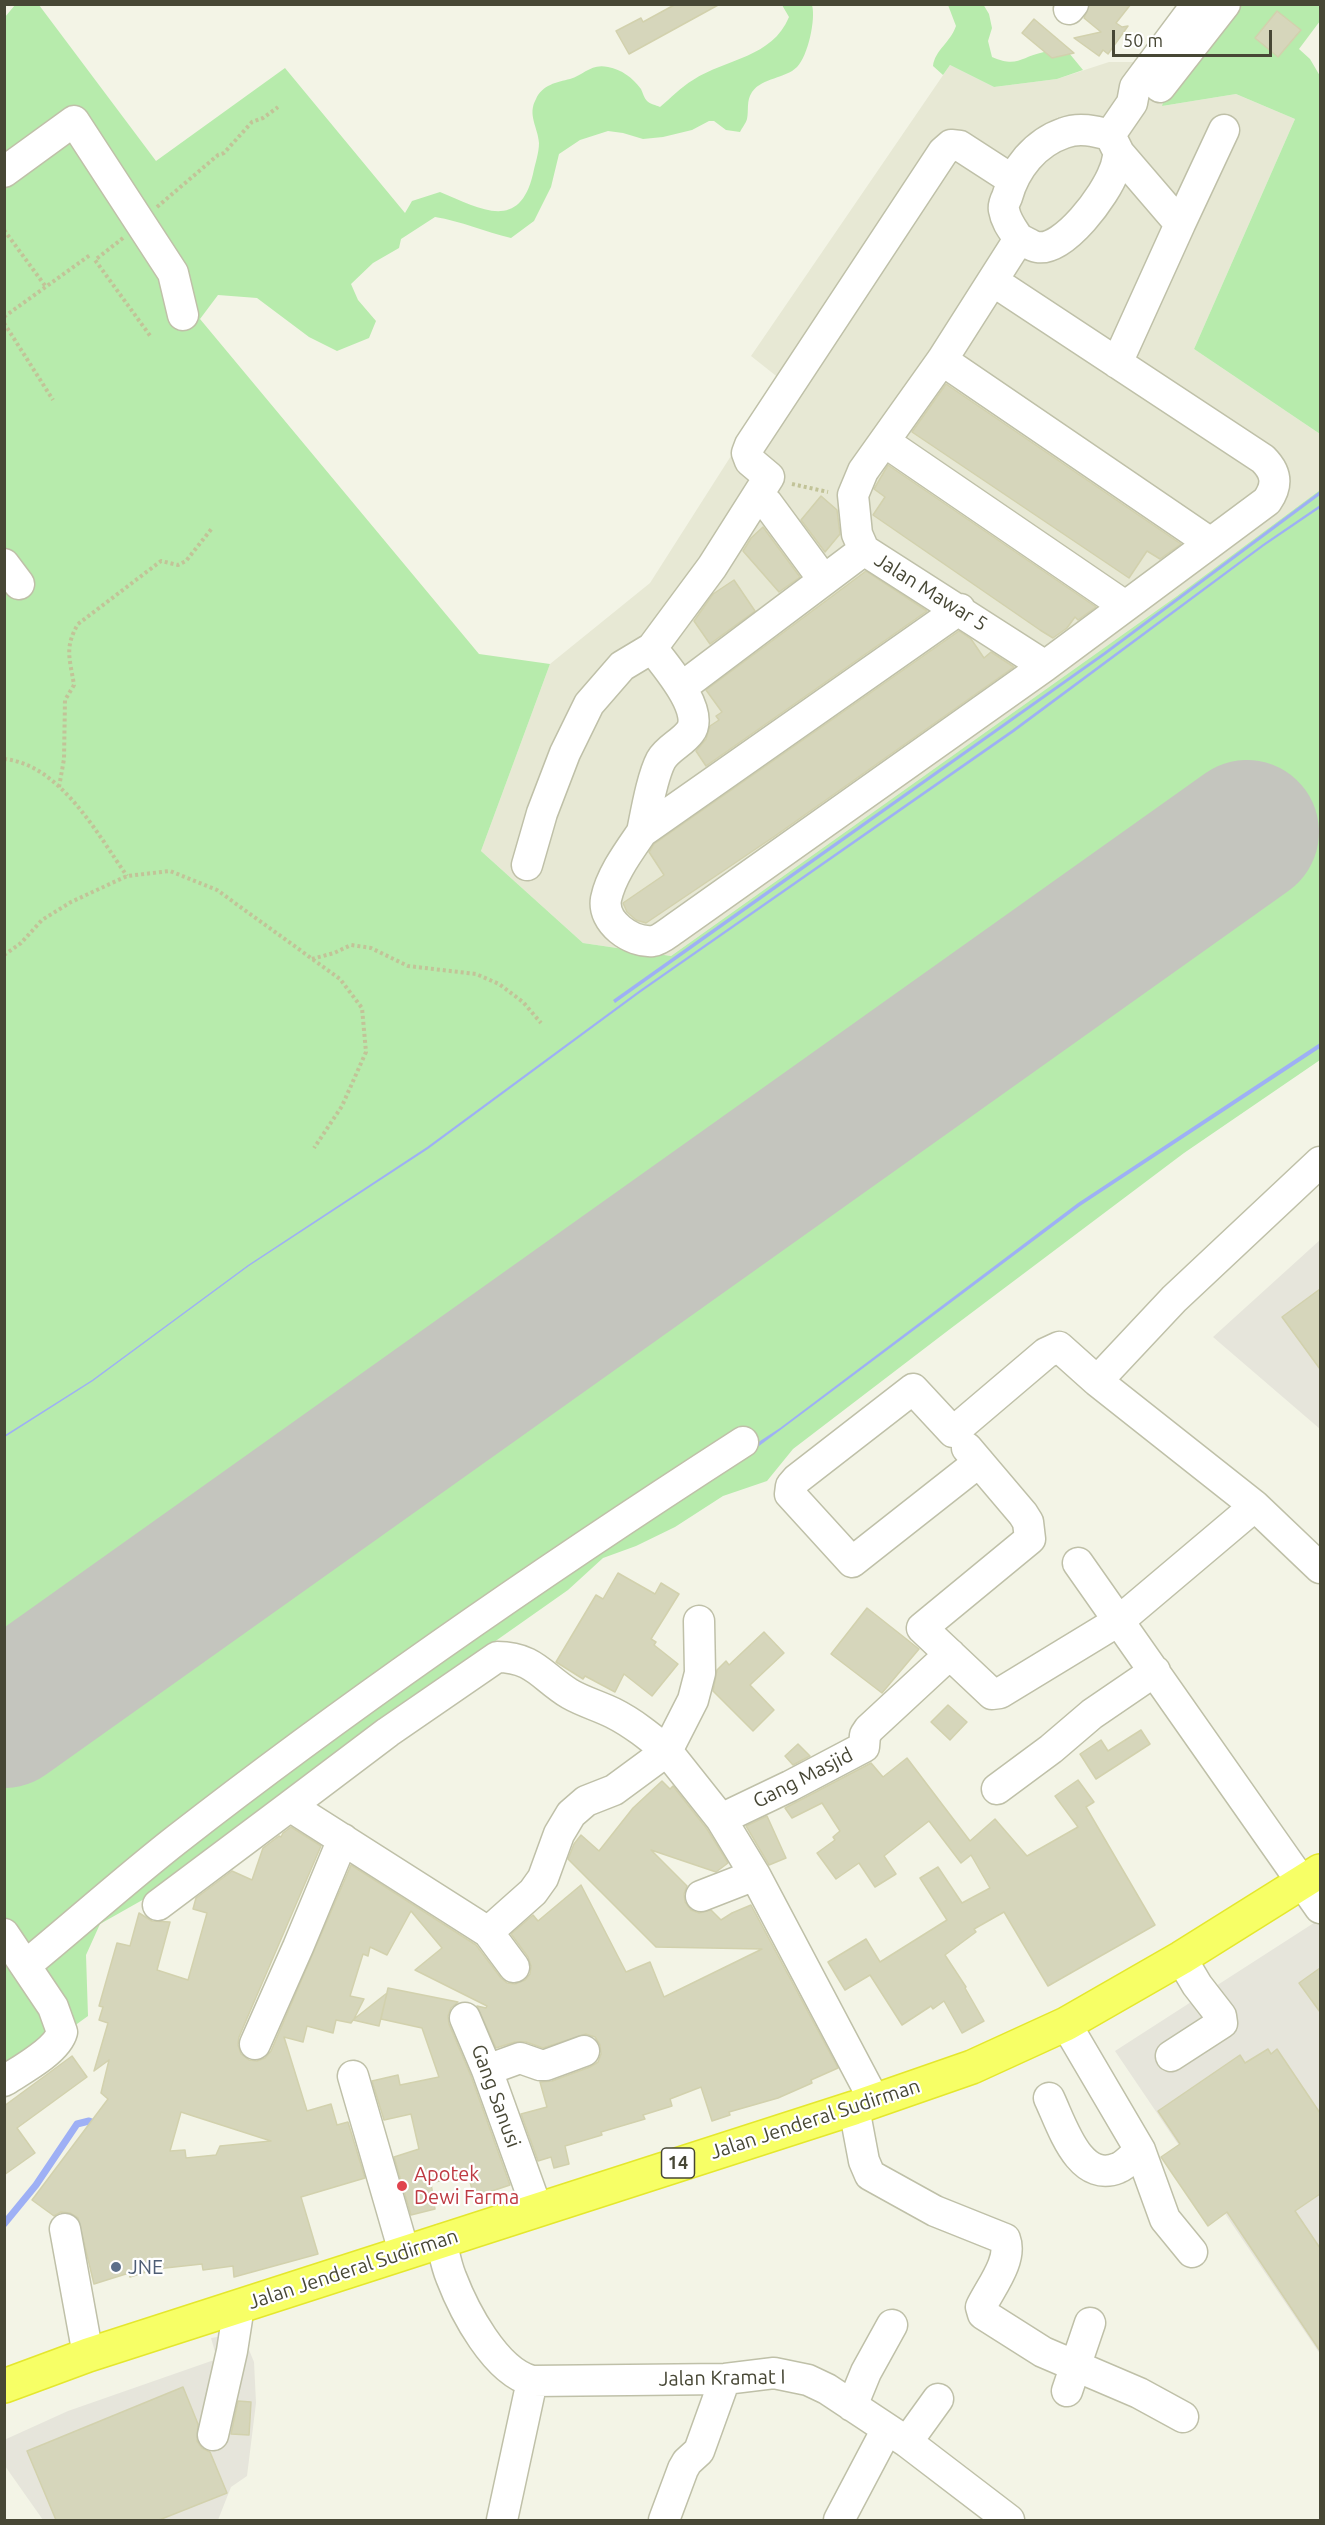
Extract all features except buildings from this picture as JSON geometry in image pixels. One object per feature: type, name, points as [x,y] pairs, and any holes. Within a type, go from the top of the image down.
[{"type":"highway","name":"Jalan Jenderal Sudirman","points":[[4,2386],[88,2355],[972,2067],[1066,2025],[1181,1958],[1315,1887]]},
{"type":"street","points":[[1180,224],[1114,144],[1090,130],[1065,132],[1042,144],[1027,157],[1011,179],[1004,208],[1009,225],[1019,239],[1038,247],[1059,242],[1080,222],[1106,188],[1115,170],[1114,144],[1132,103],[1135,87],[1197,4]]},
{"type":"street","points":[[1132,103],[1152,97],[1225,4]]},
{"type":"street","points":[[4,172],[74,121],[173,273],[183,315]]},
{"type":"street","points":[[1117,363],[1224,130]]},
{"type":"street","points":[[823,579],[750,461],[747,453],[750,445],[943,152],[951,145],[960,146],[1011,179]]},
{"type":"street","points":[[853,495],[863,471],[942,360],[1019,239]]},
{"type":"street","points":[[652,648],[682,687],[694,722],[693,728],[660,761],[642,832],[606,898],[606,911],[613,923],[624,932],[636,938],[656,940],[1045,666],[1267,501],[1274,491],[1276,480],[1272,468],[1263,459],[993,281]]},
{"type":"street","points":[[942,360],[1209,542]]},
{"type":"street","points":[[885,442],[1125,606]]},
{"type":"street","points":[[527,865],[542,813],[565,753],[589,704],[622,666],[652,648],[768,490]]},
{"type":"street","name":"Jalan Mawar 5","points":[[853,495],[857,534],[864,550],[960,609],[1045,666]]},
{"type":"street","points":[[682,687],[864,550]]},
{"type":"street","points":[[642,832],[960,609]]},
{"type":"street","points":[[1097,1381],[1174,1299],[1320,1162]]},
{"type":"street","points":[[953,1432],[1053,1348],[1059,1347],[1097,1381],[1255,1506],[1320,1568]]},
{"type":"street","points":[[979,1462],[852,1562],[790,1494],[791,1486],[797,1479],[913,1389],[953,1432],[979,1462],[1023,1514],[1031,1530],[1030,1539],[922,1628],[969,1669],[989,1692],[1000,1693],[1120,1620],[1255,1506]]},
{"type":"street","points":[[26,1965],[175,1841],[334,1722],[485,1613],[743,1442]]},
{"type":"street","points":[[1078,1563],[1315,1887]]},
{"type":"street","points":[[488,1932],[533,1892],[543,1878],[559,1834],[571,1814],[586,1801],[614,1790],[667,1751],[693,1700],[700,1673],[699,1621]]},
{"type":"street","name":"Gang Masjid","points":[[721,1819],[864,1747],[865,1735],[869,1729],[950,1654]]},
{"type":"street","points":[[158,1905],[388,1732],[497,1657],[524,1661],[539,1668],[570,1694],[613,1713],[640,1729],[667,1751],[721,1819],[754,1875],[864,2104],[864,2161],[870,2175],[935,2211],[1005,2239],[1008,2248],[1006,2258],[981,2307],[982,2314],[1043,2352],[1072,2378],[1139,2393],[1183,2417]]},
{"type":"street","points":[[997,1789],[1051,1749],[1092,1714],[1155,1671]]},
{"type":"street","points":[[290,1806],[488,1932],[514,1967]]},
{"type":"street","points":[[255,2044],[343,1839]]},
{"type":"street","points":[[701,1896],[754,1875]]},
{"type":"street","points":[[4,1934],[53,2007],[59,2020],[61,2034],[56,2043],[47,2051],[4,2082]]},
{"type":"street","points":[[1171,2056],[1222,2023],[1221,2016],[1197,1985],[1181,1958]]},
{"type":"street","name":"Gang Sanusi","points":[[465,2018],[487,2070],[537,2210]]},
{"type":"street","points":[[1066,2025],[1140,2150],[1165,2219],[1192,2252]]},
{"type":"street","points":[[487,2070],[520,2058],[546,2065],[584,2051]]},
{"type":"street","points":[[353,2076],[404,2252]]},
{"type":"street","points":[[1049,2098],[1073,2150],[1092,2169],[1106,2172],[1120,2168],[1140,2150]]},
{"type":"street","points":[[65,2229],[88,2355]]},
{"type":"street","points":[[441,2240],[450,2275],[469,2317],[504,2365],[522,2378],[532,2381],[502,2520]]},
{"type":"street","points":[[213,2435],[232,2351],[239,2306]]},
{"type":"street","points":[[1072,2378],[1090,2323]]},
{"type":"street","points":[[852,2406],[866,2372],[892,2325]]},
{"type":"street","name":"Jalan Kramat I","points":[[532,2381],[725,2379],[774,2373],[791,2376],[818,2385],[897,2435],[1009,2520]]},
{"type":"street","points":[[664,2520],[683,2469],[699,2451],[725,2379]]},
{"type":"street","points":[[839,2520],[897,2435],[938,2399]]},
{"type":"path","points":[[151,337],[94,260],[141,224],[209,163],[224,153],[252,122],[263,118],[278,107]]},
{"type":"path","points":[[4,230],[46,286]]},
{"type":"path","points":[[4,317],[90,255]]},
{"type":"path","points":[[4,323],[53,400]]},
{"type":"path","points":[[768,490],[853,495]]},
{"type":"path","points":[[59,787],[64,759],[65,700],[74,685],[68,659],[70,638],[78,624],[161,561],[178,565],[186,561],[213,527]]},
{"type":"path","points":[[4,759],[18,760],[50,777],[82,813],[127,876]]},
{"type":"path","points":[[4,955],[21,944],[42,920],[71,902],[127,876],[170,871],[217,890],[340,979],[362,1008],[366,1053],[342,1106],[314,1148]]},
{"type":"path","points":[[312,959],[351,945],[371,948],[408,966],[476,974],[499,984],[523,1002],[541,1023]]},
{"type":"shaded area","points":[[1238,5],[1162,106],[1236,94],[1295,119],[1194,349],[1320,434],[1320,490],[1177,596],[671,956],[583,943],[481,851],[550,664],[650,583],[780,379],[751,356],[950,65],[994,87],[1057,79],[1109,62],[1139,62]]},
{"type":"shaded area","points":[[1320,1240],[1320,1429],[1213,1337]]},
{"type":"shaded area","points":[[1320,1919],[1320,2354],[1115,2051]]},
{"type":"shaded area","points":[[242,2333],[254,2362],[256,2403],[247,2476],[231,2487],[218,2520],[43,2520],[5,2466],[4,2440],[68,2411],[217,2359],[211,2338]]},
{"type":"green space","points":[[983,4],[989,14],[992,28],[988,41],[992,57],[1014,62],[1047,51],[1069,53],[1083,70],[1057,79],[994,87],[950,65],[943,75],[933,66],[934,60],[956,26],[948,5]]},
{"type":"green space","points":[[15,5],[39,5],[156,161],[285,68],[405,213],[412,201],[440,192],[483,209],[496,211],[508,210],[518,204],[527,192],[538,151],[539,143],[533,116],[534,105],[542,90],[550,85],[575,77],[592,68],[608,67],[630,78],[641,89],[647,101],[660,107],[693,80],[747,56],[772,41],[789,17],[782,5],[812,5],[813,19],[805,55],[792,71],[762,83],[752,92],[748,102],[747,119],[740,132],[726,130],[714,121],[709,121],[692,130],[643,139],[608,131],[580,140],[559,154],[551,187],[534,221],[511,238],[435,217],[401,239],[399,248],[373,263],[351,284],[358,300],[376,321],[369,338],[337,351],[309,337],[257,298],[218,295],[200,319],[479,654],[550,664],[481,851],[583,943],[671,956],[1177,596],[1320,490],[1320,1060],[1184,1153],[950,1329],[793,1449],[767,1481],[723,1496],[675,1527],[636,1546],[603,1558],[568,1590],[487,1647],[176,1881],[100,1924],[86,1955],[88,2016],[5,2076],[4,1776],[1274,872],[1219,792],[5,1656],[5,17]]},
{"type":"green space","points":[[1238,5],[1320,5],[1320,21],[1299,49],[1310,59],[1320,76],[1320,434],[1194,349],[1295,119],[1236,94],[1162,106],[1166,94]]},
{"type":"water","points":[[1320,491],[1320,495],[1105,655],[615,1003],[613,1000],[1103,653]]},
{"type":"water","points":[[1320,505],[1320,508],[1264,546],[1014,732],[641,992],[428,1149],[249,1266],[93,1381],[5,1437],[92,1380],[248,1265],[427,1147],[640,990],[1012,730],[1263,544]]},
{"type":"water","points":[[1320,1043],[1320,1048],[1080,1206],[755,1449],[608,1541],[508,1608],[195,1837],[37,1968],[35,1967],[192,1837],[191,1832],[204,1828],[508,1606],[780,1428],[1078,1203]]},
{"type":"waterway","points":[[4,2224],[36,2185],[77,2124],[89,2121],[99,2125]]},
{"type":"runway","points":[[4,1716],[1247,832]]},
{"type":"place","name":"Apotek Dewi Farma","points":[[402,2186]]},
{"type":"place","name":"JNE","points":[[116,2267]]}]
